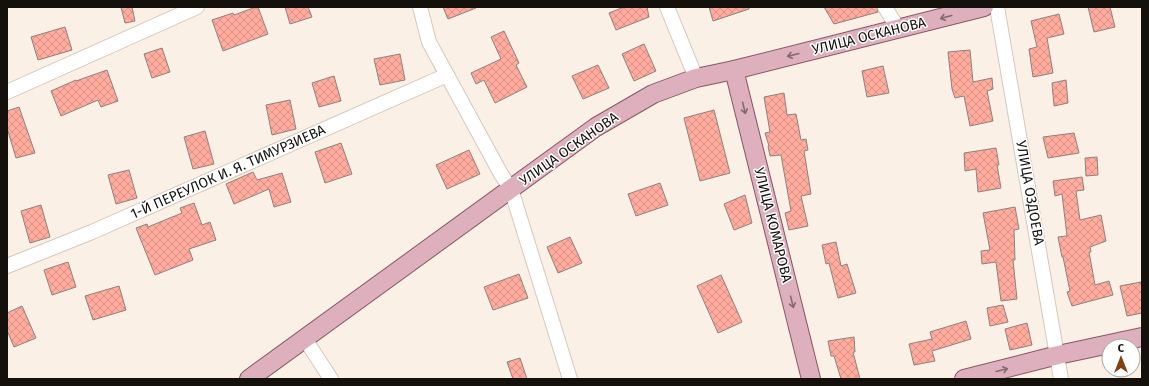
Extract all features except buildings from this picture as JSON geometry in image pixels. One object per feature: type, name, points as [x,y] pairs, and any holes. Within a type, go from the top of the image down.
[{"type":"main road","name":"УЛИЦА ОСКАНОВА","points":[[249,379],[596,127],[653,94],[696,78],[734,70],[984,7]]},
{"type":"main road","name":"УЛИЦА КОМАРОВА","points":[[734,70],[811,379]]},
{"type":"main road","points":[[964,379],[1058,355],[1142,336]]},
{"type":"street","points":[[7,92],[197,7]]},
{"type":"street","points":[[420,7],[429,42],[501,174],[511,189],[570,379]]},
{"type":"street","points":[[667,7],[696,78]]},
{"type":"street","points":[[885,7],[898,29]]},
{"type":"street","name":"УЛИЦА ОЗДОЕВА","points":[[997,7],[1062,379]]},
{"type":"street","name":"1-Й ПЕРЕУЛОК И. Я. ТИМУРЗИЕВА","points":[[7,266],[92,232],[447,75]]},
{"type":"street","points":[[305,339],[332,379]]}]
